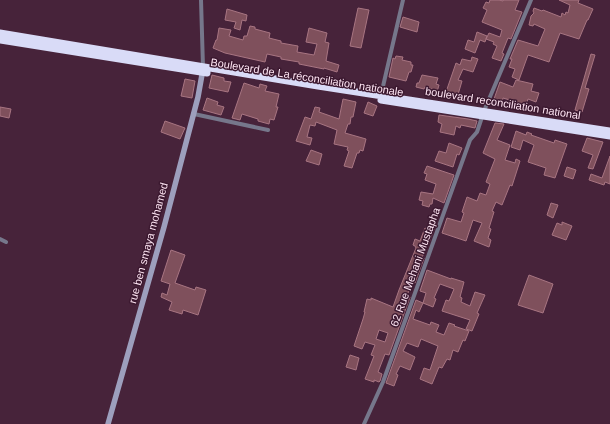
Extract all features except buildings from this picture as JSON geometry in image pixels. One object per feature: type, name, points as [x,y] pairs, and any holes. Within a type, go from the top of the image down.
[{"type":"highway","name":"Boulevard de La réconciliation nationale","points":[[0,34],[203,70]]},
{"type":"highway","name":"Boulevard de La réconciliation nationale","points":[[0,40],[484,114],[610,136]]},
{"type":"highway","name":"boulevard reconciliation national","points":[[203,70],[381,95],[484,114],[610,131]]},
{"type":"street","points":[[201,0],[203,70]]},
{"type":"street","points":[[381,95],[403,0]]},
{"type":"street","name":"62 Rue Mehani Mustapha","points":[[364,424],[383,382],[470,140],[477,132],[531,0]]},
{"type":"street","name":"rue ben smaya mohamed","points":[[108,424],[164,227],[194,114],[203,70]]},
{"type":"street","points":[[194,114],[268,130]]},
{"type":"street","points":[[0,240],[6,242]]}]
